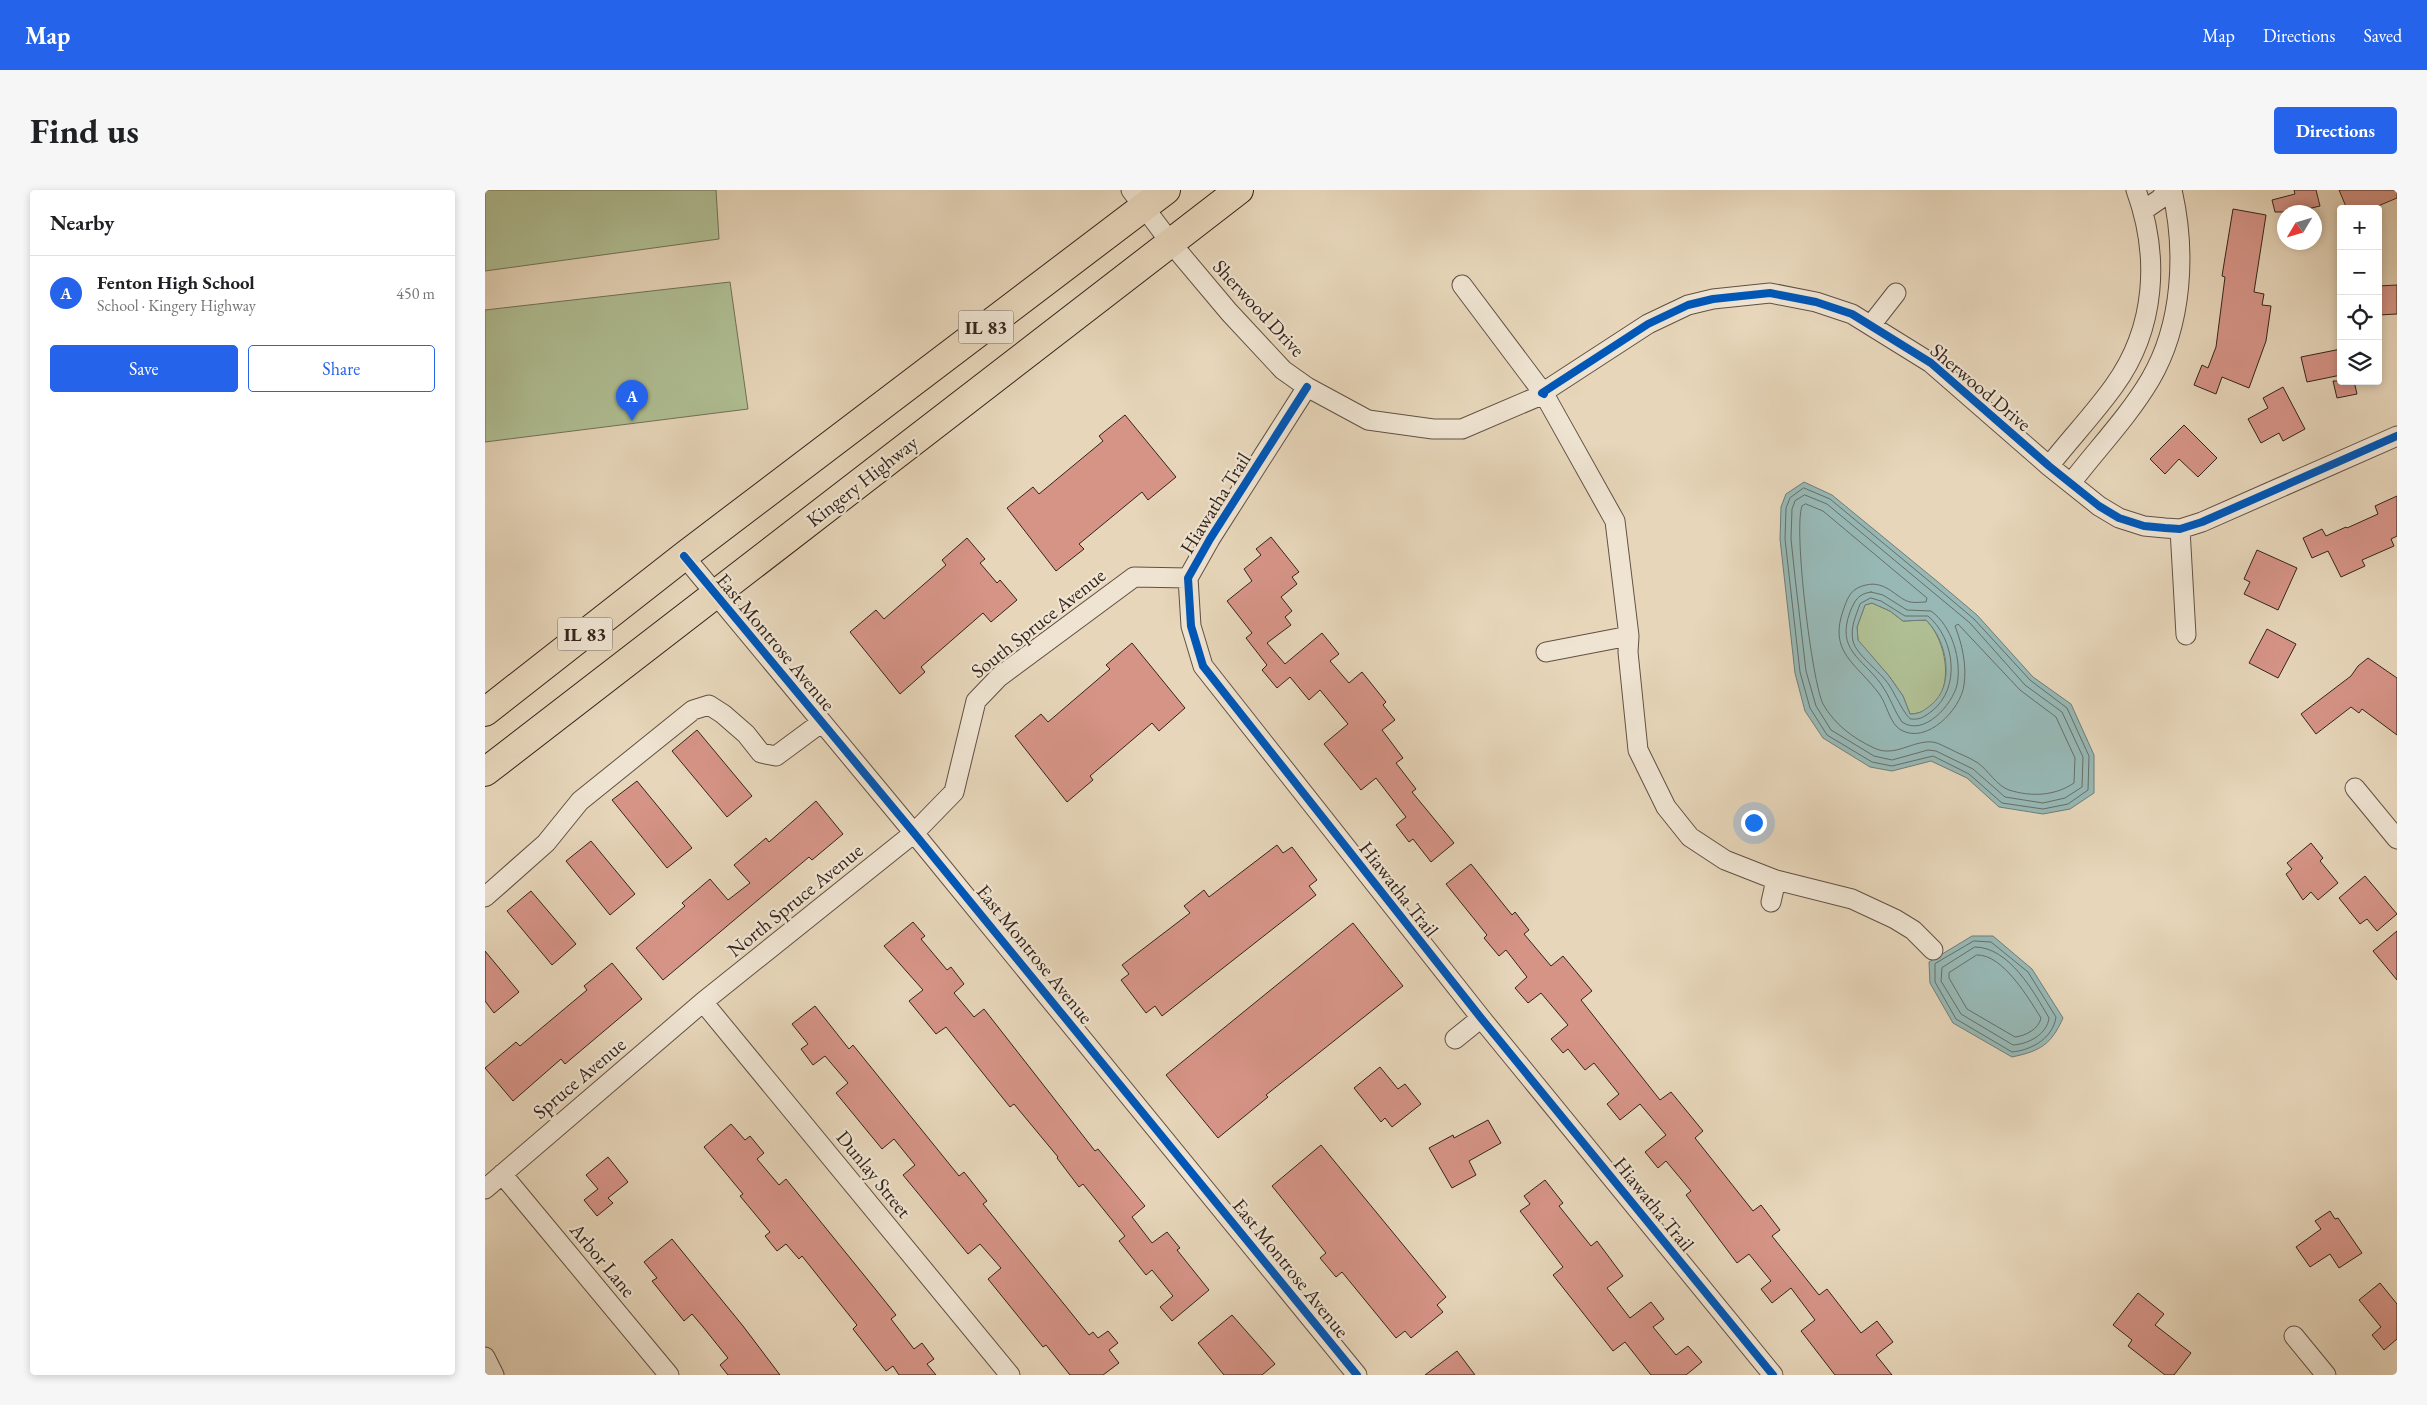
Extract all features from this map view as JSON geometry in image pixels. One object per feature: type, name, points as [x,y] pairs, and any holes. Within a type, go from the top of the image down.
[{"type":"highway","name":"IL 83","points":[[485,712],[1138,198],[1166,190]]},
{"type":"highway","name":"Kingery Highway","points":[[485,772],[1239,190]]},
{"type":"street","points":[[2049,466],[2115,385],[2137,347],[2148,306],[2153,273],[2150,238],[2136,190]]},
{"type":"street","points":[[2143,210],[2160,199],[2167,190]]},
{"type":"street","points":[[2071,483],[2142,392],[2151,378],[2165,346],[2175,309],[2179,281],[2180,237],[2171,190]]},
{"type":"street","name":"Sherwood Drive","points":[[1138,198],[1171,243],[1229,312],[1283,370],[1307,387],[1368,420],[1433,429],[1462,429],[1543,393],[1648,324],[1688,305],[1713,299],[1770,293],[1816,302],[1852,314],[1871,325],[1931,363],[2049,466],[2099,506],[2119,518],[2144,526],[2180,528],[2202,522],[2397,436]]},
{"type":"street","points":[[1462,285],[1543,393],[1615,521],[1629,636],[1629,661],[1638,750],[1666,806],[1690,837],[1718,856],[1776,880],[1852,899],[1895,919],[1913,930],[1933,950]]},
{"type":"street","points":[[1871,325],[1896,293]]},
{"type":"street","name":"Hiawatha Trail","points":[[1307,387],[1188,578],[1191,626],[1203,666],[1481,1018],[1773,1375]]},
{"type":"street","points":[[2180,528],[2186,635]]},
{"type":"street","name":"East Montrose Avenue","points":[[684,556],[914,833],[1357,1375]]},
{"type":"street","name":"South Spruce Avenue","points":[[914,833],[955,792],[976,701],[999,677],[1134,577],[1188,578]]},
{"type":"street","points":[[1546,652],[1629,636]]},
{"type":"street","points":[[485,897],[547,843],[580,801],[693,710],[709,705],[729,719],[761,753],[776,756],[822,722]]},
{"type":"street","points":[[2355,788],[2397,839]]},
{"type":"street","name":"North Spruce Avenue","points":[[703,1002],[914,833]]},
{"type":"street","points":[[1771,902],[1776,880]]},
{"type":"street","name":"Spruce Avenue","points":[[485,1189],[703,1002]]},
{"type":"street","name":"Dunlay Street","points":[[703,1002],[1010,1375]]},
{"type":"street","points":[[1455,1039],[1481,1018]]},
{"type":"street","name":"Arbor Lane","points":[[502,1174],[669,1375]]},
{"type":"street","points":[[2294,1336],[2326,1375]]},
{"type":"street","points":[[485,1357],[494,1375]]},
{"type":"green space","points":[[485,190],[716,190],[719,239],[485,271]]},
{"type":"green space","points":[[730,282],[748,409],[485,442],[485,310]]},
{"type":"green space","points":[[1872,603],[1890,611],[1903,621],[1926,620],[1935,631],[1945,661],[1945,676],[1943,690],[1936,702],[1925,710],[1910,714],[1903,696],[1889,676],[1858,641],[1857,627],[1865,605]]},
{"type":"water","points":[[1804,482],[1832,495],[1977,615],[2033,677],[2071,704],[2094,755],[2094,793],[2070,809],[2043,814],[1999,807],[1967,778],[1931,761],[1892,771],[1870,767],[1823,738],[1805,711],[1795,673],[1780,539],[1781,507],[1786,494]],"holes":[[[1872,603],[1890,611],[1903,621],[1926,620],[1939,639],[1943,650],[1946,662],[1944,686],[1939,696],[1931,705],[1916,713],[1910,714],[1903,696],[1889,676],[1858,640],[1857,627],[1865,605]]]},
{"type":"water","points":[[1972,936],[1993,936],[2032,969],[2063,1018],[2049,1041],[2037,1049],[2012,1057],[1953,1023],[1930,983],[1929,962]]},
{"type":"building","points":[[2294,190],[2316,190],[2320,205],[2277,205],[2277,212],[2275,212],[2272,200],[2295,194]]},
{"type":"building","points":[[2339,190],[2397,190],[2397,198],[2380,205],[2345,205]]},
{"type":"building","points":[[2233,209],[2266,215],[2254,292],[2264,294],[2262,305],[2271,306],[2266,341],[2249,388],[2222,377],[2216,394],[2194,385],[2202,365],[2208,368],[2216,347],[2225,277],[2222,276]]},
{"type":"building","points":[[2397,285],[2397,314],[2382,315],[2382,286]]},
{"type":"building","points":[[2337,350],[2337,376],[2307,382],[2301,357]]},
{"type":"building","points":[[2333,381],[2337,381],[2337,385],[2355,385],[2357,394],[2337,398]]},
{"type":"building","points":[[2283,387],[2305,429],[2283,441],[2279,433],[2261,443],[2248,419],[2268,408],[2263,398]]},
{"type":"building","points":[[1125,415],[1176,477],[1148,500],[1142,492],[1079,544],[1084,549],[1056,571],[1007,508],[1033,487],[1039,494],[1103,441],[1099,436]]},
{"type":"building","points":[[2184,425],[2217,458],[2198,477],[2179,459],[2165,474],[2150,459]]},
{"type":"building","points":[[2397,496],[2397,536],[2391,539],[2394,546],[2362,560],[2365,566],[2341,577],[2328,551],[2312,558],[2303,538],[2322,529],[2326,536],[2347,528],[2378,514],[2375,506]]},
{"type":"building","points":[[1271,537],[1299,572],[1292,577],[1297,584],[1281,597],[1292,611],[1285,617],[1291,625],[1267,643],[1285,664],[1322,633],[1339,654],[1330,661],[1349,683],[1362,672],[1386,702],[1383,705],[1395,720],[1382,730],[1403,758],[1396,763],[1416,789],[1412,792],[1454,843],[1431,862],[1413,839],[1409,842],[1396,825],[1406,817],[1376,778],[1361,790],[1324,744],[1348,724],[1320,690],[1309,700],[1290,677],[1277,688],[1262,670],[1267,665],[1246,638],[1252,633],[1227,601],[1252,581],[1244,569],[1261,555],[1256,549]]},
{"type":"building","points":[[967,538],[985,559],[980,563],[997,583],[1000,580],[1017,600],[991,622],[983,613],[921,667],[925,672],[900,694],[850,632],[876,610],[884,619],[946,565],[942,560]]},
{"type":"building","points":[[2257,550],[2297,568],[2278,610],[2244,594],[2250,582],[2244,579]]},
{"type":"building","points":[[2267,629],[2296,644],[2278,678],[2249,663]]},
{"type":"building","points":[[1132,643],[1185,708],[1159,731],[1152,723],[1090,776],[1093,780],[1067,802],[1015,736],[1041,714],[1048,722],[1110,669],[1106,665]]},
{"type":"building","points":[[2368,658],[2397,678],[2397,735],[2362,709],[2359,713],[2351,707],[2316,734],[2301,714],[2351,676],[2358,666]]},
{"type":"building","points":[[697,730],[752,796],[727,817],[672,751]]},
{"type":"building","points":[[637,781],[692,848],[667,868],[612,800]]},
{"type":"building","points":[[816,801],[843,834],[812,860],[809,857],[663,980],[636,948],[685,906],[682,903],[710,879],[728,900],[750,883],[734,865],[766,838],[769,842]]},
{"type":"building","points":[[591,841],[635,894],[610,915],[566,861]]},
{"type":"building","points":[[2311,843],[2323,858],[2320,861],[2338,883],[2318,900],[2311,892],[2303,900],[2286,874],[2292,869],[2287,863]]},
{"type":"building","points":[[1277,845],[1283,853],[1292,847],[1317,880],[1309,886],[1316,895],[1162,1016],[1155,1006],[1146,1013],[1121,980],[1129,974],[1122,965],[1190,913],[1184,906],[1204,890],[1209,897]]},
{"type":"building","points":[[1471,864],[1512,915],[1515,912],[1529,930],[1524,934],[1551,966],[1563,956],[1592,991],[1581,1000],[1660,1100],[1671,1092],[1703,1131],[1695,1138],[1753,1211],[1761,1205],[1780,1230],[1772,1236],[1819,1295],[1827,1289],[1861,1333],[1877,1321],[1893,1342],[1876,1355],[1892,1375],[1835,1375],[1801,1331],[1815,1320],[1791,1288],[1772,1303],[1761,1289],[1771,1281],[1749,1254],[1737,1263],[1686,1195],[1691,1191],[1666,1161],[1658,1168],[1645,1152],[1666,1135],[1640,1104],[1620,1120],[1607,1104],[1619,1094],[1594,1063],[1585,1070],[1568,1049],[1563,1053],[1551,1039],[1568,1025],[1541,993],[1528,1003],[1515,988],[1527,977],[1506,950],[1499,956],[1484,938],[1487,935],[1446,884]]},
{"type":"building","points":[[2365,876],[2397,914],[2377,931],[2367,919],[2360,924],[2339,898]]},
{"type":"building","points":[[531,891],[576,944],[552,965],[507,911]]},
{"type":"building","points":[[913,922],[925,936],[921,939],[947,970],[951,967],[964,984],[954,993],[974,1017],[984,1009],[1095,1151],[1098,1149],[1145,1206],[1132,1217],[1152,1243],[1167,1232],[1180,1248],[1177,1250],[1209,1290],[1172,1321],[1160,1307],[1173,1296],[1152,1270],[1146,1275],[1119,1241],[1125,1236],[1083,1184],[1079,1187],[1058,1157],[1014,1104],[1010,1107],[946,1027],[936,1034],[909,1001],[923,990],[884,946]]},
{"type":"building","points":[[1353,923],[1403,986],[1266,1095],[1268,1097],[1218,1138],[1166,1075]]},
{"type":"building","points":[[2397,931],[2397,980],[2373,951]]},
{"type":"building","points":[[485,951],[519,992],[494,1013],[485,1001]]},
{"type":"building","points":[[612,963],[642,999],[565,1064],[561,1059],[513,1101],[485,1068],[516,1042],[520,1046],[587,990],[584,986]]},
{"type":"building","points":[[815,1006],[849,1049],[853,1045],[959,1176],[964,1172],[987,1201],[983,1204],[1089,1335],[1093,1332],[1098,1338],[1108,1331],[1118,1343],[1109,1350],[1119,1363],[1103,1375],[1070,1375],[1046,1345],[1043,1347],[988,1279],[1001,1268],[980,1244],[968,1254],[903,1175],[915,1165],[894,1139],[882,1149],[836,1093],[848,1083],[825,1056],[813,1065],[801,1049],[808,1044],[792,1024]]},
{"type":"building","points":[[1380,1067],[1398,1089],[1405,1084],[1421,1104],[1392,1127],[1385,1118],[1381,1122],[1354,1088]]},
{"type":"building","points":[[1488,1120],[1501,1143],[1469,1161],[1476,1175],[1452,1188],[1429,1148],[1453,1135],[1454,1138]]},
{"type":"building","points":[[731,1124],[745,1140],[750,1136],[764,1153],[757,1159],[779,1185],[786,1179],[896,1315],[891,1319],[914,1349],[922,1343],[934,1359],[927,1364],[936,1375],[899,1375],[893,1366],[886,1371],[853,1329],[857,1325],[802,1256],[799,1259],[786,1244],[777,1251],[765,1236],[770,1232],[740,1196],[743,1194],[704,1147]]},
{"type":"building","points":[[1321,1145],[1446,1297],[1437,1305],[1443,1312],[1411,1338],[1405,1331],[1396,1338],[1342,1272],[1336,1277],[1320,1258],[1326,1253],[1272,1186]]},
{"type":"building","points":[[608,1157],[628,1182],[608,1198],[613,1203],[597,1216],[584,1200],[598,1189],[586,1175]]},
{"type":"building","points":[[1545,1180],[1563,1203],[1559,1206],[1591,1246],[1597,1241],[1623,1276],[1607,1288],[1630,1318],[1651,1302],[1664,1319],[1653,1327],[1676,1355],[1688,1346],[1702,1362],[1686,1375],[1651,1375],[1625,1342],[1613,1351],[1553,1275],[1563,1267],[1520,1211],[1530,1204],[1524,1196]]},
{"type":"building","points":[[2330,1211],[2335,1219],[2338,1218],[2362,1253],[2339,1268],[2330,1254],[2310,1267],[2296,1247],[2321,1229],[2315,1221]]},
{"type":"building","points":[[672,1239],[780,1375],[728,1375],[720,1365],[728,1358],[703,1327],[692,1314],[684,1321],[652,1281],[657,1278],[644,1262]]},
{"type":"building","points":[[2380,1283],[2397,1304],[2397,1339],[2384,1350],[2372,1335],[2381,1327],[2359,1300]]},
{"type":"building","points":[[2138,1293],[2164,1314],[2155,1325],[2191,1353],[2174,1375],[2165,1375],[2128,1346],[2132,1340],[2113,1325]]},
{"type":"building","points":[[1232,1315],[1275,1364],[1262,1375],[1224,1375],[1198,1343]]},
{"type":"building","points":[[1457,1351],[1475,1375],[1425,1375]]},
{"type":"cycle path","points":[[1544,394],[1542,393],[1648,324],[1688,305],[1713,299],[1770,293],[1816,302],[1852,314],[1931,363],[2049,466],[2099,506],[2119,518],[2144,526],[2180,529],[2202,522],[2397,436]]},
{"type":"cycle path","points":[[1307,387],[1210,539],[1188,578],[1191,626],[1203,666],[1481,1018],[1773,1375]]},
{"type":"cycle path","points":[[684,556],[914,833],[1357,1375]]},
{"type":"place","name":"Fenton High School","points":[[632,421]]}]
